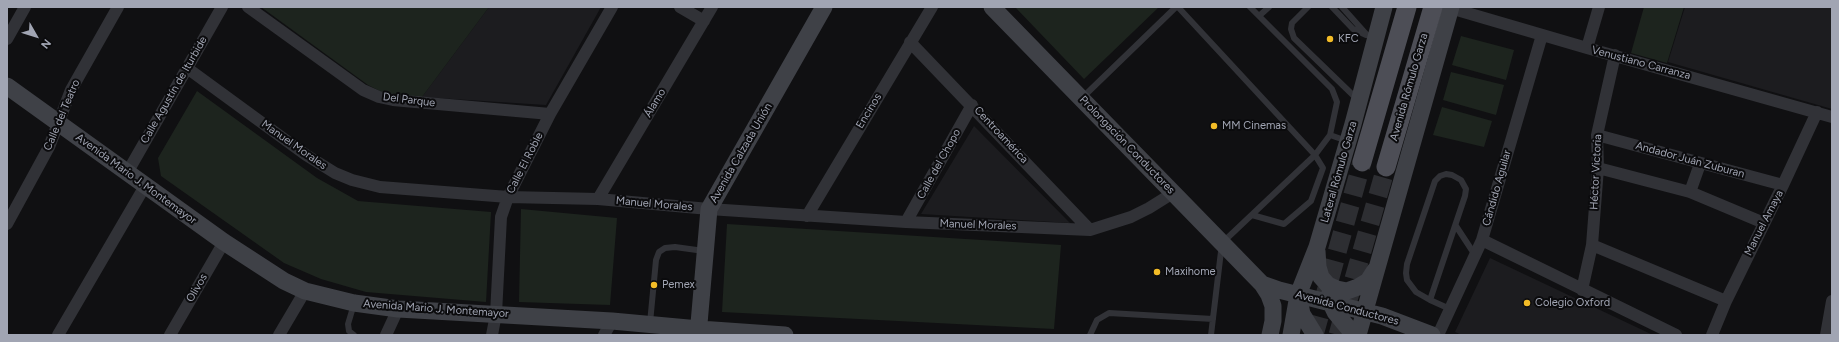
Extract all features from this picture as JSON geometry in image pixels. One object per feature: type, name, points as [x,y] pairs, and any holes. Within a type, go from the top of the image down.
[{"type":"main road","name":"Avenida Calzada Unión","points":[[698,332],[704,251],[709,209],[824,7]]},
{"type":"main road","name":"Prolongación Conductores","points":[[992,7],[1262,284]]},
{"type":"main road","name":"Lateral Rómulo Garza","points":[[1314,269],[1317,261],[1317,247],[1359,101],[1372,36],[1384,7]]},
{"type":"main road","points":[[1362,162],[1407,7]]},
{"type":"main road","points":[[1358,335],[1378,266],[1445,7]]},
{"type":"main road","name":"Avenida Rómulo Garza","points":[[1386,167],[1445,7]]},
{"type":"main road","name":"Avenida Mario J. Montemayor","points":[[7,86],[224,242],[284,281],[305,291],[354,303],[398,309],[496,314],[608,328],[650,324],[698,332],[785,335]]},
{"type":"main road","points":[[1314,269],[1328,285],[1347,291],[1364,284],[1378,266]]},
{"type":"main road","points":[[1279,290],[1298,281],[1314,269]]},
{"type":"main road","points":[[1291,335],[1298,295],[1314,269]]},
{"type":"main road","points":[[1314,269],[1330,302],[1342,322],[1354,335]]},
{"type":"main road","points":[[1262,284],[1269,295],[1273,306],[1274,321],[1270,335]]},
{"type":"main road","name":"Avenida Conductores","points":[[1262,284],[1298,295],[1365,311],[1403,323],[1432,335]]},
{"type":"main road","points":[[1298,295],[1302,314],[1315,335]]},
{"type":"street","points":[[7,38],[25,7]]},
{"type":"street","name":"Calle del Teatro","points":[[7,224],[46,153],[71,90],[118,7]]},
{"type":"street","name":"Calle Agustín de Iturbide","points":[[127,173],[222,7]]},
{"type":"street","name":"Del Parque","points":[[248,7],[363,90],[379,97],[392,100],[550,114]]},
{"type":"street","name":"Calle El Roble","points":[[492,335],[496,314],[501,217],[508,197],[550,114],[612,7]]},
{"type":"street","points":[[680,7],[704,21]]},
{"type":"street","name":"Álamo","points":[[598,199],[712,7]]},
{"type":"street","name":"Encinos","points":[[808,216],[932,7]]},
{"type":"street","name":"Venustiano Carranza","points":[[1445,7],[1832,117]]},
{"type":"street","points":[[1587,48],[1598,7]]},
{"type":"street","name":"Cándido Aguilar","points":[[1438,335],[1482,240],[1542,35]]},
{"type":"street","name":"Centroamérica","points":[[910,42],[972,105],[1090,230]]},
{"type":"street","name":"Héctor Victoria","points":[[1582,290],[1592,245],[1598,168],[1597,135],[1615,55]]},
{"type":"street","name":"Manuel Morales","points":[[187,68],[306,155],[335,173],[352,180],[380,187],[508,197],[598,199],[709,209],[906,222],[1090,230],[1131,217],[1149,208],[1172,193]]},
{"type":"street","name":"Calle del Chopo","points":[[906,222],[972,105]]},
{"type":"street","name":"Manuel Amaya","points":[[1712,335],[1726,301],[1817,112]]},
{"type":"street","name":"Andador Juán Zuburan","points":[[1597,135],[1700,164],[1783,185]]},
{"type":"street","points":[[1690,192],[1700,164]]},
{"type":"street","points":[[1598,168],[1690,192],[1764,223]]},
{"type":"street","points":[[58,335],[145,186]]},
{"type":"street","points":[[1482,240],[1676,335]]},
{"type":"street","name":"Olivos","points":[[170,335],[224,242]]},
{"type":"street","points":[[1592,245],[1726,301]]},
{"type":"street","points":[[279,335],[305,291]]},
{"type":"street","points":[[1826,335],[1832,301]]},
{"type":"street","points":[[386,335],[398,309]]},
{"type":"lane","points":[[1082,98],[1177,7],[1315,155],[1323,168],[1311,201],[1284,224],[1252,215]]},
{"type":"lane","points":[[1211,335],[1222,243],[1315,155],[1330,135],[1337,102],[1336,94],[1250,7]]},
{"type":"lane","points":[[1259,16],[1269,7]]},
{"type":"lane","points":[[1308,7],[1290,26],[1294,38],[1359,101]]},
{"type":"lane","points":[[1332,7],[1353,29],[1372,36]]},
{"type":"lane","points":[[1342,7],[1372,36]]},
{"type":"lane","points":[[1330,135],[1348,142]]},
{"type":"lane","points":[[1430,300],[1463,206],[1466,189],[1461,180],[1452,175],[1446,174],[1440,176],[1435,181],[1407,264],[1406,280],[1416,292],[1430,300],[1450,309]]},
{"type":"lane","points":[[1456,226],[1475,256]]},
{"type":"lane","points":[[650,324],[656,260],[659,252],[665,248],[675,247],[704,251]]},
{"type":"lane","points":[[354,303],[348,324],[349,331],[354,335]]},
{"type":"lane","points":[[1090,335],[1097,320],[1109,313],[1213,319]]},
{"type":"shaded area","points":[[261,7],[489,7],[422,97],[392,97],[368,85]]},
{"type":"shaded area","points":[[489,7],[601,7],[546,105],[422,97]]},
{"type":"shaded area","points":[[1015,7],[1159,7],[1084,79]]},
{"type":"shaded area","points":[[1644,7],[1684,7],[1667,63],[1631,53]]},
{"type":"shaded area","points":[[1685,7],[1832,7],[1832,109],[1668,62]]},
{"type":"shaded area","points":[[1461,36],[1514,50],[1506,80],[1452,65]]},
{"type":"shaded area","points":[[1451,72],[1504,85],[1496,115],[1443,100]]},
{"type":"shaded area","points":[[197,91],[317,178],[358,201],[491,212],[486,302],[366,292],[321,279],[284,263],[161,176],[158,158]]},
{"type":"shaded area","points":[[1442,107],[1492,121],[1484,147],[1433,135]]},
{"type":"shaded area","points":[[974,126],[1070,223],[921,214]]},
{"type":"shaded area","points":[[521,209],[617,218],[610,305],[519,302]]},
{"type":"shaded area","points":[[727,224],[1061,245],[1054,329],[722,312]]},
{"type":"shaded area","name":"Colegio Oxford","points":[[1490,258],[1653,335],[1462,335],[1455,332]]},
{"type":"tunnel","points":[[1314,335],[1362,162]]},
{"type":"tunnel","points":[[1338,335],[1386,167]]},
{"type":"place","name":"KFC","points":[[1330,39]]},
{"type":"place","name":"MM Cinemas","points":[[1214,126]]},
{"type":"place","name":"Maxihome","points":[[1157,272]]},
{"type":"place","name":"Pemex","points":[[654,285]]},
{"type":"place","name":"Colegio Oxford","points":[[1527,303]]}]
